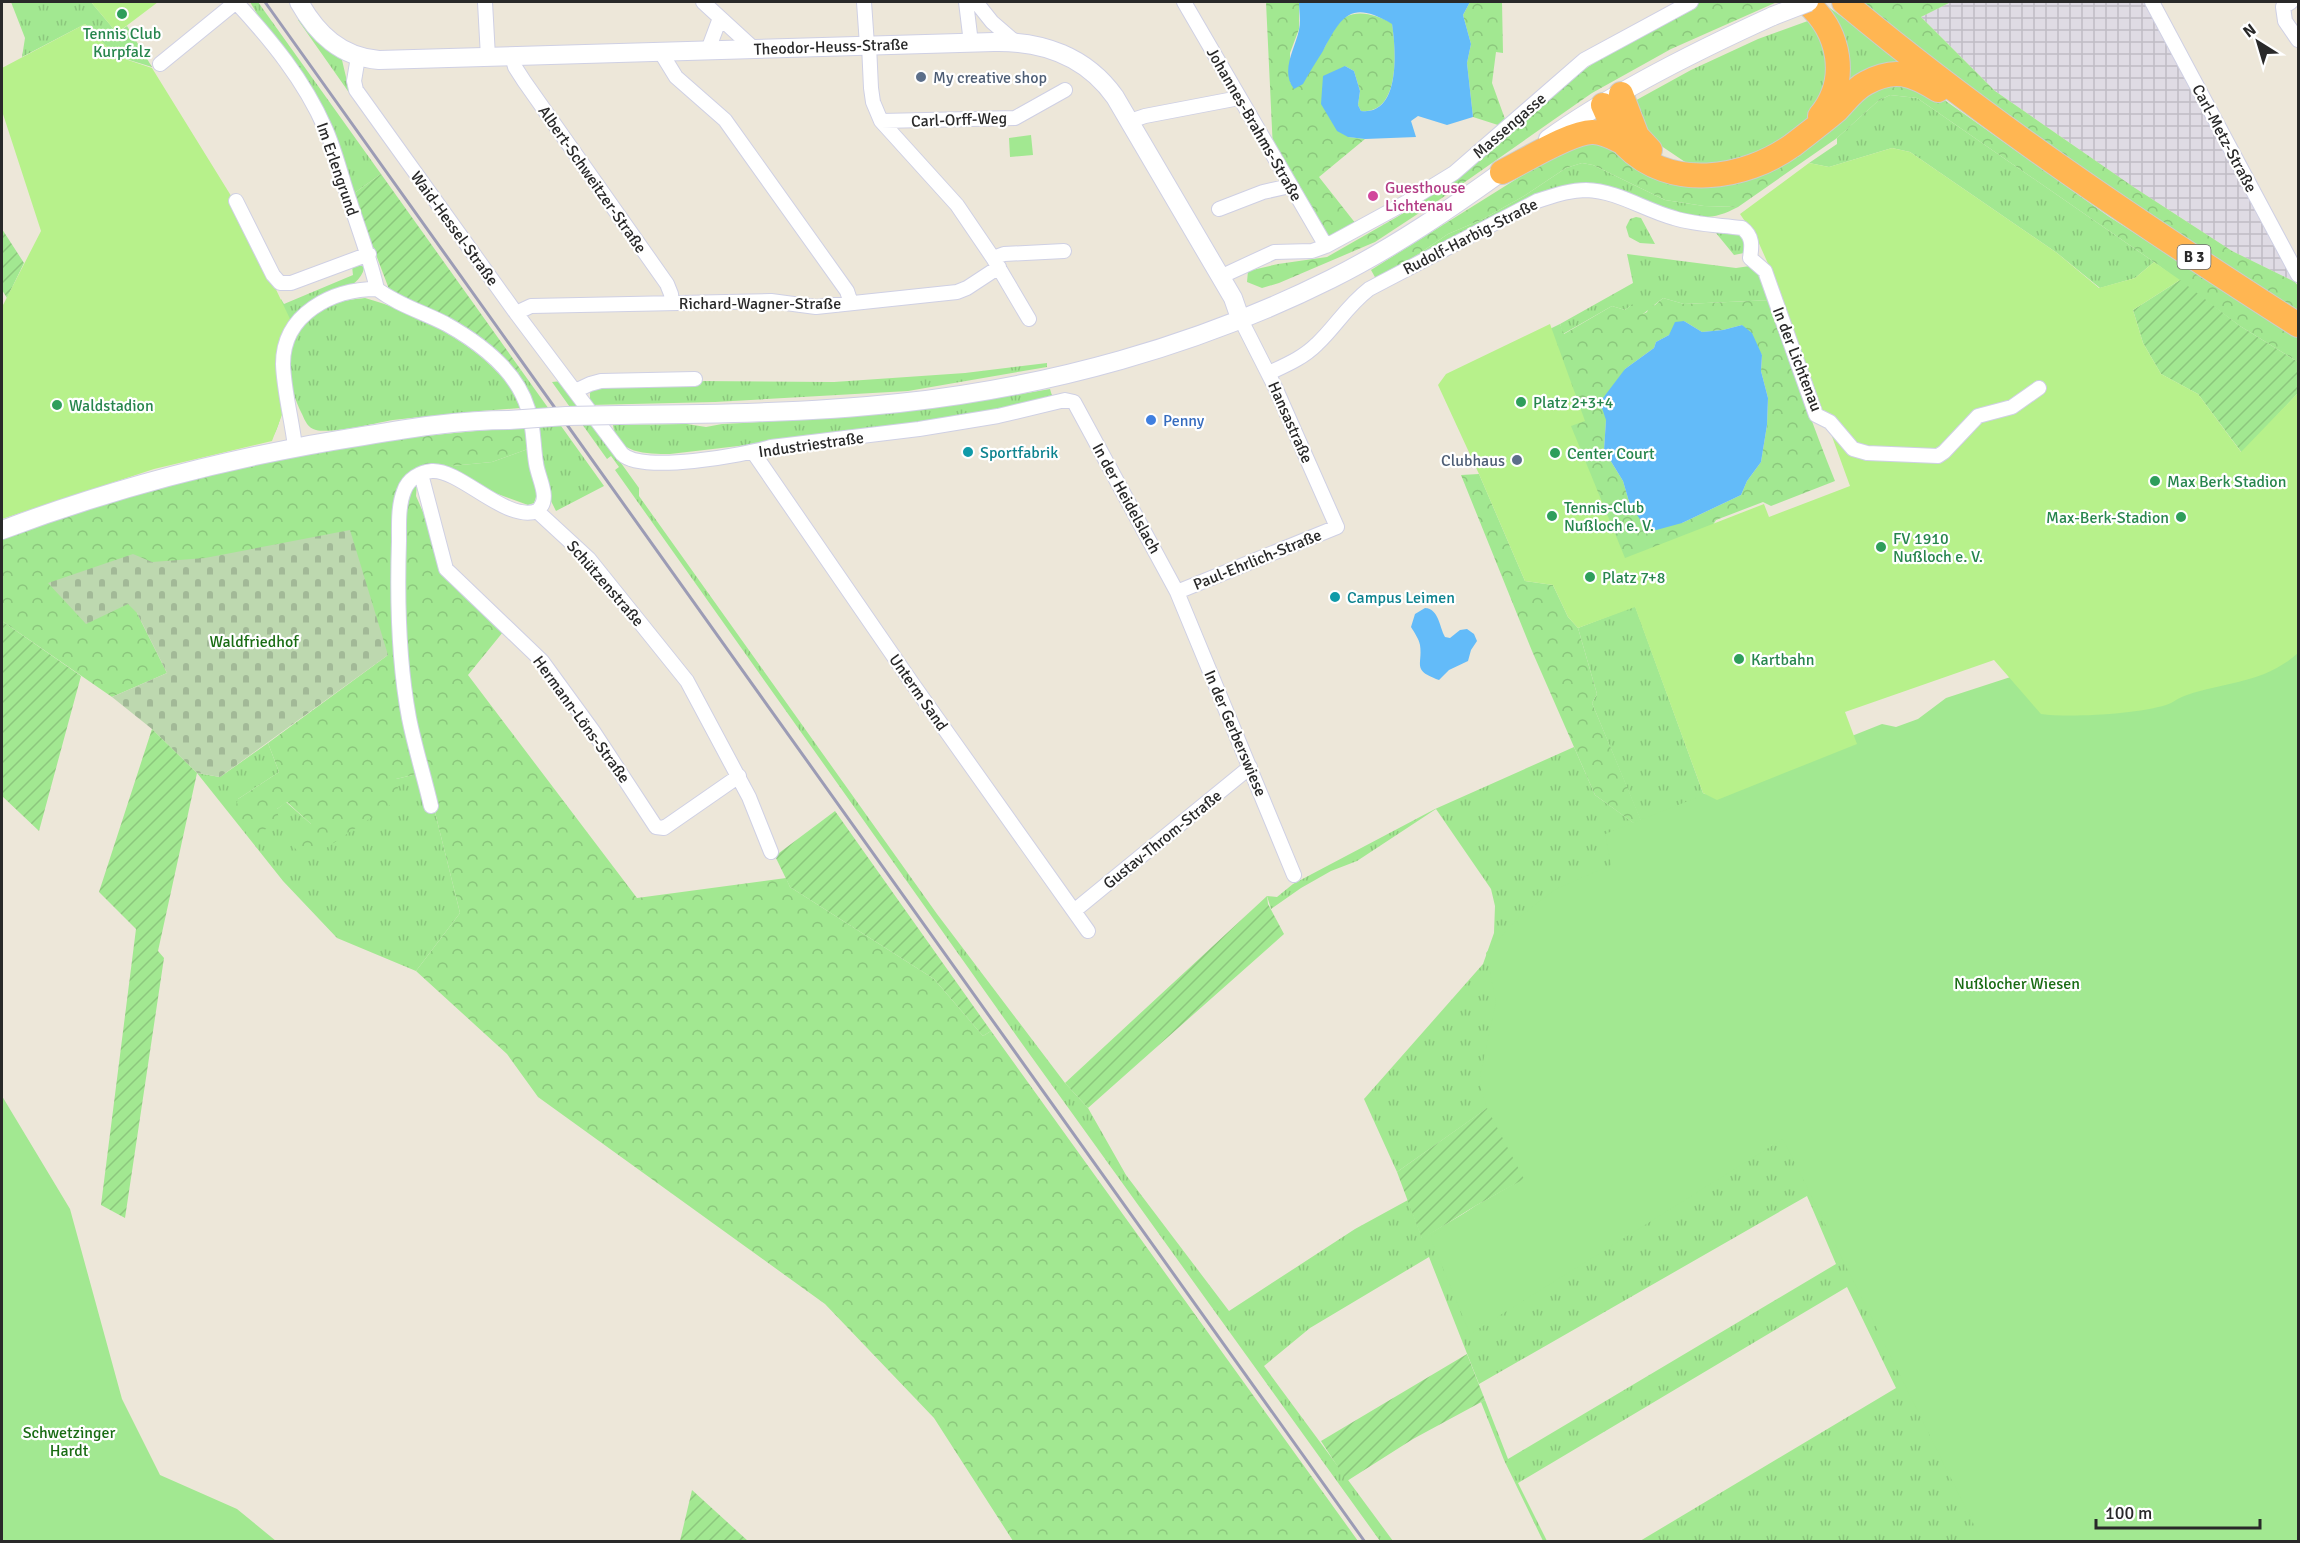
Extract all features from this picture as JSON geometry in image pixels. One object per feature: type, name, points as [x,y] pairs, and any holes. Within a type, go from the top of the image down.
[{"type":"highway","points":[[1804,136],[1827,108],[1833,96],[1838,70],[1838,55],[1834,39],[1820,14],[1808,2]]},
{"type":"highway","name":"B 3","points":[[1844,2],[1966,98],[2090,188],[2298,325]]},
{"type":"highway","points":[[1502,172],[1575,135],[1592,132],[1608,135],[1663,170],[1713,176],[1748,169],[1779,154],[1834,112],[1865,83],[1886,76],[1901,74],[1916,76],[1943,93],[1966,98]]},
{"type":"highway","points":[[1612,100],[1646,146],[1681,173]]},
{"type":"highway","points":[[1612,100],[1624,144]]},
{"type":"main road","name":"Theodor-Heuss-Straße","points":[[299,2],[310,20],[340,49],[358,57],[379,60],[1014,42],[1051,49],[1071,57],[1087,68],[1112,92],[1233,298],[1240,318]]},
{"type":"main road","points":[[2,530],[150,481],[295,447],[396,430],[483,421],[566,416],[784,411],[899,403],[1043,380],[1110,362],[1175,342],[1240,318],[1300,294],[1355,266],[1403,239],[1562,129],[1706,47],[1808,2]]},
{"type":"street","points":[[160,64],[236,2]]},
{"type":"street","name":"Im Erlengrund","points":[[236,2],[265,33],[315,106],[332,143],[349,200],[369,254],[376,289]]},
{"type":"street","points":[[485,2],[488,57]]},
{"type":"street","points":[[703,2],[753,48]]},
{"type":"street","points":[[864,2],[872,95],[881,121],[944,190],[996,262],[1029,320]]},
{"type":"street","points":[[966,2],[970,43]]},
{"type":"street","points":[[976,2],[992,22],[1014,42]]},
{"type":"street","name":"Johannes-Brahms-Straße","points":[[1184,2],[1326,246]]},
{"type":"street","name":"Massengasse","points":[[1220,277],[1274,252],[1312,251],[1326,246],[1405,203],[1457,171],[1584,60],[1691,2]]},
{"type":"street","name":"Carl-Metz-Straße","points":[[2152,2],[2298,275]]},
{"type":"street","points":[[2291,2],[2283,7],[2285,21],[2298,40]]},
{"type":"street","points":[[708,50],[720,18]]},
{"type":"street","points":[[660,51],[676,77],[725,120],[847,291],[851,303]]},
{"type":"street","name":"Albert-Schweitzer-Straße","points":[[512,56],[515,67],[524,81],[667,284],[672,303]]},
{"type":"street","name":"Waid-Hessel-Straße","points":[[358,57],[354,83],[356,90],[516,313],[575,391]]},
{"type":"street","name":"Carl-Orff-Weg","points":[[881,121],[1015,118],[1065,90]]},
{"type":"street","points":[[1130,121],[1239,98]]},
{"type":"street","points":[[1219,209],[1263,192],[1290,186]]},
{"type":"street","name":"Rudolf-Harbig-Straße","points":[[1269,373],[1308,352],[1323,338],[1350,305],[1369,289],[1537,201],[1564,193],[1586,190],[1611,194]]},
{"type":"street","name":"In der Lichtenau","points":[[1611,194],[1671,218],[1698,224],[1742,228],[1748,232],[1751,240],[1750,258],[1765,271],[1816,415],[1830,422],[1856,451],[1938,456],[1978,416],[2013,407],[2039,388]]},
{"type":"street","points":[[236,201],[273,275],[280,283],[291,283],[369,254]]},
{"type":"street","points":[[996,262],[1004,254],[1064,251]]},
{"type":"street","name":"Richard-Wagner-Straße","points":[[516,313],[531,306],[771,301],[816,307],[957,292],[967,288],[996,262]]},
{"type":"street","points":[[295,447],[283,364],[285,348],[290,335],[303,316],[324,300],[364,289],[376,289],[446,324],[488,352],[513,378],[525,399],[531,419],[536,465],[544,496],[537,511],[525,512],[505,505],[442,472],[433,471],[421,474],[408,484],[402,496],[398,570],[401,660],[409,717],[431,806]]},
{"type":"street","name":"Hansastraße","points":[[1240,318],[1269,373],[1337,527]]},
{"type":"street","points":[[575,391],[601,381],[696,379]]},
{"type":"street","name":"Industriestraße","points":[[575,391],[622,454],[629,460],[640,463],[670,463],[753,452],[777,446],[919,429],[998,416],[1065,400],[1072,401],[1076,405]]},
{"type":"street","name":"In der Heidelslach","points":[[1076,405],[1177,592]]},
{"type":"street","name":"Unterm Sand","points":[[753,452],[912,683],[1088,931]]},
{"type":"street","name":"Hermann-Löns-Straße","points":[[421,474],[446,569],[542,661],[593,731],[656,827],[664,828],[739,776]]},
{"type":"street","name":"Schützenstraße","points":[[537,511],[589,559],[687,681],[739,776],[771,852]]},
{"type":"street","name":"Paul-Ehrlich-Straße","points":[[1177,592],[1337,527]]},
{"type":"street","name":"In der Gerberswiese","points":[[1177,592],[1294,875]]},
{"type":"street","name":"Gustav-Throm-Straße","points":[[1074,911],[1250,767]]},
{"type":"shaded area","points":[[1951,2],[2147,2],[2205,106],[2295,282],[2232,251],[2135,188],[1995,91],[1921,17]]},
{"type":"green space","points":[[11,2],[91,2],[117,33],[127,26],[152,67],[116,56],[85,24],[22,57],[25,38]]},
{"type":"green space","name":"Tennis Club Kurpfalz","points":[[91,2],[158,2],[117,33]]},
{"type":"green space","points":[[250,2],[258,2],[381,174],[353,194],[341,153]]},
{"type":"green space","points":[[1266,2],[1299,2],[1299,29],[1290,53],[1290,83],[1320,54],[1340,21],[1354,14],[1369,14],[1392,23],[1393,78],[1383,103],[1374,109],[1361,111],[1358,105],[1360,91],[1354,71],[1345,66],[1348,137],[1365,139],[1319,177],[1356,224],[1328,240],[1273,150]]},
{"type":"green space","points":[[1470,2],[1502,2],[1503,53],[1496,52],[1492,83],[1505,119],[1498,125],[1473,117],[1467,63],[1471,44],[1463,15]]},
{"type":"green space","points":[[1692,2],[1777,2],[1671,49],[1592,93],[1375,242],[1279,283],[1262,288],[1247,282],[1248,271],[1327,257],[1418,204],[1485,152],[1571,79],[1601,58],[1696,8]]},
{"type":"green space","points":[[1858,2],[1951,2],[1921,17],[1995,91],[2135,188],[2232,251],[2295,282],[2298,286],[2298,316],[1988,103]]},
{"type":"green space","points":[[1827,6],[1912,68],[1834,104]]},
{"type":"green space","points":[[1816,18],[1826,37],[1827,91],[1807,122],[1769,152],[1726,168],[1691,166],[1648,137],[1631,103],[1691,70],[1758,39]]},
{"type":"green space","points":[[300,19],[320,44],[342,60],[350,94],[298,20]]},
{"type":"green space","points":[[85,24],[116,56],[152,68],[233,199],[291,321],[280,343],[277,356],[283,412],[272,441],[154,469],[2,519],[2,307],[41,231],[2,111],[2,68]]},
{"type":"green space","points":[[1891,81],[1929,89],[2108,216],[2298,338],[2298,362],[2240,326],[2154,262],[1917,98],[1890,95],[1878,101],[1837,138],[1738,207],[1704,206],[1665,200],[1593,165],[1582,163],[1566,168],[1524,196],[1481,220],[1448,234],[1402,265],[1376,279],[1371,270],[1566,148],[1598,141],[1691,188],[1714,187],[1738,182]]},
{"type":"green space","points":[[1890,95],[1917,98],[2154,262],[2135,278],[2100,288],[2057,253],[1910,152],[1892,148],[1829,167],[1809,163],[1837,144],[1837,138],[1878,101]]},
{"type":"green space","points":[[1031,135],[1033,155],[1010,157],[1009,138]]},
{"type":"green space","points":[[1892,148],[1910,152],[2057,253],[2099,288],[2135,278],[2154,262],[2180,280],[2133,310],[2143,343],[2161,374],[2198,394],[2241,452],[2298,393],[2298,653],[2285,663],[2259,676],[2187,695],[2166,705],[2138,711],[2086,715],[2041,714],[1994,660],[1845,712],[1857,744],[1717,800],[1703,793],[1635,607],[1578,628],[1568,617],[1553,585],[1525,581],[1438,385],[1446,374],[1550,324],[1585,421],[1571,426],[1625,558],[1764,504],[1769,517],[1850,486],[1774,277],[1757,239],[1740,214],[1809,163],[1829,167]]},
{"type":"green space","points":[[1582,163],[1593,165],[1665,200],[1704,206],[1738,207],[1715,216],[1690,216],[1584,186],[1402,265],[1448,234],[1481,220],[1524,196],[1566,168]]},
{"type":"green space","points":[[381,174],[521,370],[517,374],[422,307],[389,289],[353,194]]},
{"type":"green space","points":[[1641,218],[1655,244],[1640,243],[1629,237],[1626,227],[1630,219]]},
{"type":"green space","points":[[2,229],[24,263],[7,298],[2,290]]},
{"type":"green space","points":[[1716,233],[1743,235],[1746,250],[1744,253],[1734,255]]},
{"type":"green space","points":[[1627,254],[1736,268],[1758,267],[1772,300],[1684,304],[1663,298],[1643,314],[1630,306],[1625,310],[1612,306],[1563,334],[1560,324],[1633,283]]},
{"type":"green space","points":[[360,263],[364,268],[361,276],[346,290],[295,317],[284,402],[276,432],[270,440],[231,450],[225,423],[281,299],[284,304],[353,275],[352,266]]},
{"type":"green space","points":[[2180,280],[2240,326],[2298,362],[2298,393],[2242,453],[2198,394],[2161,374],[2143,343],[2133,310]]},
{"type":"green space","points":[[365,298],[423,320],[461,342],[494,368],[513,392],[520,408],[393,420],[333,431],[311,428],[297,402],[290,377],[291,351],[295,339],[301,327],[322,308],[343,301]]},
{"type":"green space","points":[[1663,298],[1684,304],[1772,300],[1801,391],[1835,481],[1771,506],[1763,502],[1716,520],[1706,536],[1640,609],[1445,380],[1560,324],[1564,334],[1612,306],[1625,310],[1635,302],[1641,305],[1643,314],[1649,307]],"holes":[[[1684,321],[1702,332],[1742,325],[1762,355],[1761,371],[1768,398],[1767,425],[1761,462],[1747,481],[1741,495],[1682,523],[1630,505],[1623,481],[1604,450],[1606,420],[1625,369],[1654,348],[1656,342],[1669,335]]]},
{"type":"green space","points":[[1047,363],[1047,367],[908,391],[715,402],[590,405],[590,386],[696,381],[834,382],[965,373]]},
{"type":"green space","points":[[521,370],[604,486],[556,511],[551,501],[536,499],[517,374]]},
{"type":"green space","points":[[562,381],[639,488],[639,496],[937,914],[1065,1083],[1088,1108],[1126,1175],[1229,1311],[1355,1229],[1408,1200],[1422,1238],[1523,1179],[1486,1109],[1397,1172],[1364,1099],[1483,964],[1494,933],[1495,906],[1491,889],[1436,809],[1357,861],[1331,871],[1271,909],[1267,896],[1277,897],[1293,884],[1435,809],[1574,747],[1595,795],[1645,831],[1592,703],[1597,694],[1578,628],[1635,606],[1703,793],[1712,798],[2298,1541],[1640,1541],[1896,1388],[1847,1287],[1518,1483],[1547,1541],[1543,1541],[1504,1460],[1481,1402],[1485,1400],[1508,1459],[1836,1264],[1807,1196],[1479,1384],[1429,1257],[1310,1328],[1264,1366],[1393,1541],[1380,1541],[1023,1045],[615,470],[619,467],[611,456],[607,459],[552,382]]},
{"type":"green space","points":[[1050,389],[1053,399],[885,429],[670,454],[652,454],[626,447],[615,435],[613,425],[687,424],[706,427],[846,416],[927,408]]},
{"type":"green space","points":[[527,428],[528,449],[492,462],[451,466],[451,469],[440,465],[423,469],[417,482],[416,496],[455,585],[503,632],[468,675],[637,898],[786,878],[790,887],[934,979],[983,1036],[991,1031],[1358,1541],[1013,1541],[934,1418],[825,1304],[538,1097],[507,1054],[416,971],[460,913],[425,772],[396,779],[400,798],[307,861],[292,845],[311,824],[287,802],[277,809],[279,820],[251,839],[233,815],[238,799],[279,772],[268,743],[388,655],[137,613],[167,673],[112,697],[2,621],[2,537],[136,493],[281,459],[380,442]]},
{"type":"green space","points":[[528,449],[537,494],[534,503],[528,505],[487,490],[451,469],[451,466],[492,462]]},
{"type":"green space","points":[[1479,474],[1525,581],[1553,585],[1568,617],[1578,628],[1597,694],[1592,703],[1646,832],[1595,795],[1532,651],[1461,475]]},
{"type":"green space","name":"Waldfriedhof","points":[[350,530],[388,655],[220,777],[197,773],[152,729],[112,697],[167,673],[137,613],[128,604],[86,624],[48,583],[133,554],[152,562],[205,558]]},
{"type":"green space","points":[[2,621],[81,676],[39,831],[2,796]]},
{"type":"green space","name":"Nußlocher Wiesen","points":[[2298,649],[2298,1541],[1982,1541],[1783,1139],[1470,1334],[1430,1237],[1475,1206],[1523,1179],[1487,1108],[1479,1081],[1496,1002],[1486,953],[1516,920],[1554,890],[1611,865],[1605,834],[1882,724],[1896,727],[1918,719],[1946,698],[2029,671]]},
{"type":"green space","points":[[152,729],[197,773],[158,951],[164,958],[125,1218],[101,1205],[136,929],[99,892]]},
{"type":"green space","points":[[268,743],[279,772],[238,799],[277,809],[286,802],[311,824],[396,779],[425,772],[460,913],[416,971],[337,938],[283,881],[197,773],[220,777]]},
{"type":"green space","points":[[835,811],[991,1031],[983,1036],[934,979],[790,887],[775,856]]},
{"type":"green space","points":[[1267,896],[1268,904],[1284,934],[1088,1108],[1065,1083]]},
{"type":"green space","name":"Schwetzinger Hardt","points":[[2,1096],[70,1209],[122,1399],[160,1475],[237,1509],[276,1541],[2,1541]]},
{"type":"green space","points":[[1487,1108],[1524,1179],[1422,1239],[1397,1172]]},
{"type":"green space","points":[[1467,1354],[1485,1400],[1413,1439],[1347,1481],[1321,1441]]},
{"type":"green space","points":[[692,1490],[748,1541],[680,1541]]},
{"type":"water","points":[[1299,2],[1470,2],[1463,15],[1471,44],[1467,63],[1473,117],[1447,125],[1418,116],[1411,121],[1416,137],[1365,139],[1348,137],[1337,131],[1321,104],[1323,76],[1345,66],[1354,71],[1360,91],[1358,105],[1361,111],[1374,110],[1383,103],[1393,79],[1392,24],[1367,13],[1349,15],[1336,28],[1303,84],[1294,89],[1288,75],[1288,67],[1300,27]]},
{"type":"water","points":[[1684,321],[1702,332],[1742,325],[1752,333],[1762,355],[1761,371],[1768,398],[1767,425],[1761,462],[1747,481],[1741,495],[1682,523],[1649,532],[1630,505],[1623,481],[1604,450],[1606,420],[1600,402],[1625,369],[1654,348],[1656,342],[1669,335],[1675,322]]},
{"type":"water","points":[[1425,608],[1430,609],[1436,615],[1445,637],[1450,638],[1460,630],[1467,629],[1474,634],[1477,641],[1468,661],[1449,670],[1439,680],[1421,670],[1419,643],[1411,627],[1415,614]]},
{"type":"railway","points":[[265,2],[1365,1542]]},
{"type":"place","name":"Tennis Club Kurpfalz","points":[[122,14]]},
{"type":"place","name":"My creative shop","points":[[921,77]]},
{"type":"place","name":"Guesthouse Lichtenau","points":[[1373,196]]},
{"type":"place","name":"Platz 2+3+4","points":[[1521,402]]},
{"type":"place","name":"Waldstadion","points":[[57,405]]},
{"type":"place","name":"Penny","points":[[1151,420]]},
{"type":"place","name":"Sportfabrik","points":[[968,452]]},
{"type":"place","name":"Center Court","points":[[1555,453]]},
{"type":"place","name":"Clubhaus","points":[[1517,460]]},
{"type":"place","name":"Max Berk Stadion","points":[[2155,481]]},
{"type":"place","name":"Tennis-Club Nußloch e. V.","points":[[1552,516]]},
{"type":"place","name":"Max-Berk-Stadion","points":[[2181,517]]},
{"type":"place","name":"FV 1910 Nußloch e. V.","points":[[1881,547]]},
{"type":"place","name":"Platz 7+8","points":[[1590,577]]},
{"type":"place","name":"Campus Leimen","points":[[1335,597]]},
{"type":"place","name":"Kartbahn","points":[[1739,659]]}]
